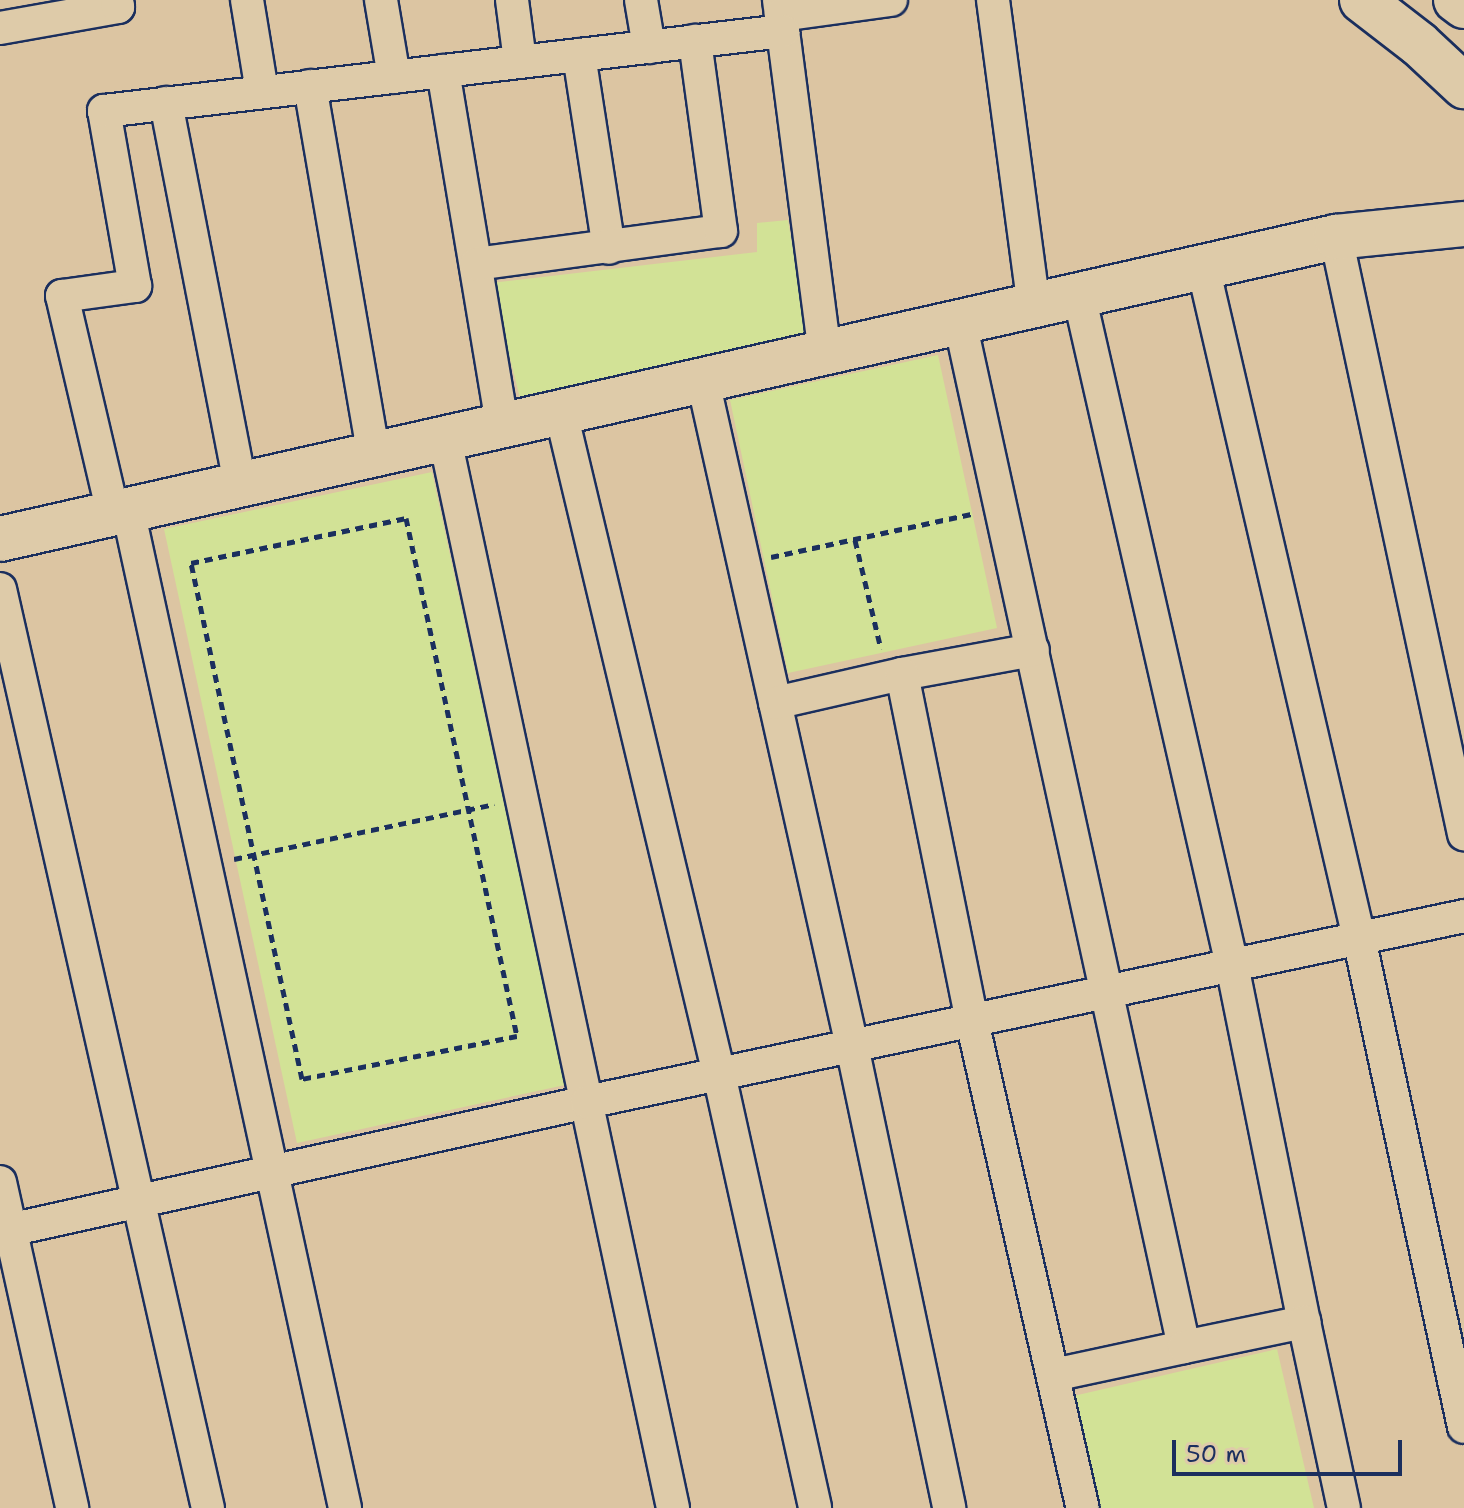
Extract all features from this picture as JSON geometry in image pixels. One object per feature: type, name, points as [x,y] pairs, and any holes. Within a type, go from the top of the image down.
[{"type":"street","points":[[0,28],[118,7],[117,0]]},
{"type":"street","points":[[247,0],[262,92]]},
{"type":"street","points":[[381,0],[394,77]]},
{"type":"street","points":[[512,0],[520,61]]},
{"type":"street","points":[[641,0],[649,47]]},
{"type":"street","points":[[345,1508],[205,865],[121,512],[62,296],[135,286],[104,111],[695,41],[781,15],[891,0]]},
{"type":"street","points":[[993,0],[1034,306]]},
{"type":"street","points":[[1362,0],[1419,44],[1464,86]]},
{"type":"street","points":[[1456,0],[1464,6]]},
{"type":"street","points":[[781,15],[825,353]]},
{"type":"street","points":[[476,264],[721,231],[695,41]]},
{"type":"street","points":[[579,55],[609,248]]},
{"type":"street","points":[[443,71],[502,425]]},
{"type":"street","points":[[310,86],[374,455]]},
{"type":"street","points":[[166,103],[240,485]]},
{"type":"street","points":[[0,539],[1336,237],[1464,224]]},
{"type":"street","points":[[1336,237],[1464,834]]},
{"type":"street","points":[[1203,267],[1359,938],[1464,1427]]},
{"type":"street","points":[[1079,295],[1232,965],[1344,1508]]},
{"type":"street","points":[[960,322],[1109,991],[1184,1347]]},
{"type":"street","points":[[703,381],[852,1046],[949,1508]]},
{"type":"street","points":[[561,413],[719,1074],[815,1508]]},
{"type":"street","points":[[445,439],[673,1508]]},
{"type":"street","points":[[0,589],[141,1201],[208,1508]]},
{"type":"street","points":[[775,703],[1033,650]]},
{"type":"street","points":[[895,676],[1083,1508]]},
{"type":"street","points":[[6,1231],[587,1102],[1464,916]]},
{"type":"street","points":[[0,1182],[6,1231],[72,1508]]},
{"type":"street","points":[[1053,1375],[1304,1322]]},
{"type":"path","points":[[744,563],[1001,508]]},
{"type":"path","points":[[406,518],[469,809],[517,1036],[302,1079],[191,563],[406,518]]},
{"type":"path","points":[[855,540],[895,676]]},
{"type":"path","points":[[205,865],[522,798]]},
{"type":"green space","points":[[788,220],[808,340],[521,402],[491,283],[757,252],[757,223]]},
{"type":"green space","points":[[938,355],[997,628],[788,673],[730,400]]},
{"type":"green space","points":[[432,472],[565,1085],[297,1143],[164,529]]},
{"type":"green space","points":[[1277,1349],[1314,1508],[1095,1508],[1069,1397]]}]
